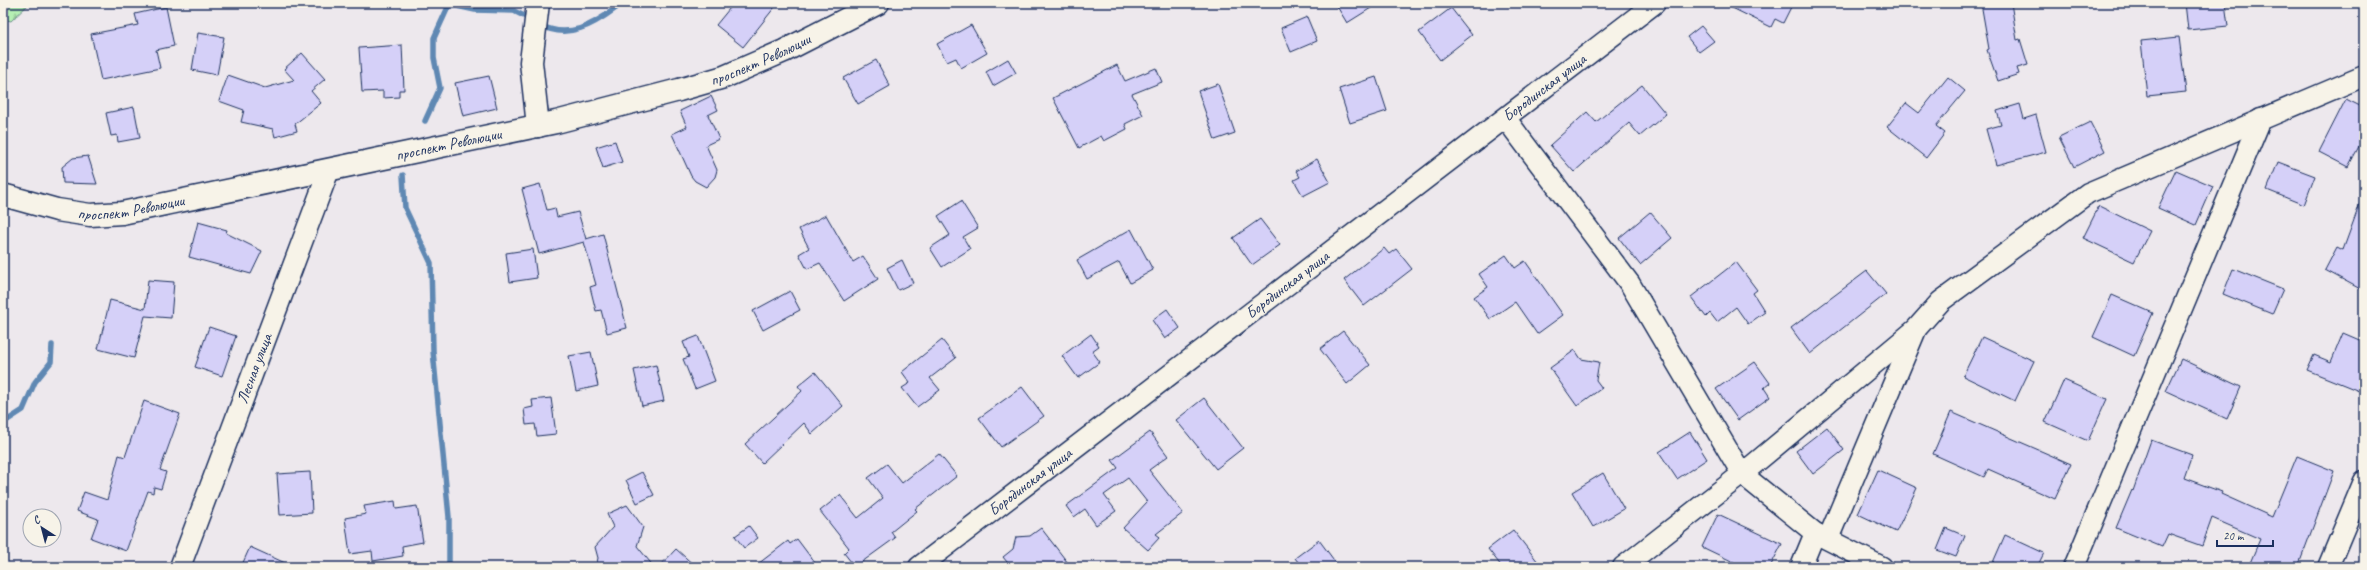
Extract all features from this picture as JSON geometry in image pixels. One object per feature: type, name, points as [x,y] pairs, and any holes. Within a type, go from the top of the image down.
[{"type":"street","name":"проспект Революции","points":[[3,195],[58,210],[90,215],[122,213],[538,126],[638,101],[724,77],[784,51],[878,3]]},
{"type":"street","name":"Бородинская улица","points":[[919,567],[1506,120],[1656,3]]},
{"type":"street","points":[[537,6],[532,43],[533,89],[538,126]]},
{"type":"street","points":[[1623,567],[1742,474],[1916,329],[1941,301],[2088,193],[2364,76]]},
{"type":"street","points":[[2074,567],[2261,119]]},
{"type":"street","points":[[1506,120],[1630,284],[1742,474],[1822,536],[1882,567]]},
{"type":"street","name":"Лесная улица","points":[[180,567],[260,348],[329,170]]},
{"type":"street","points":[[1801,567],[1822,536],[1916,329]]},
{"type":"street","points":[[2328,567],[2364,481]]},
{"type":"green space","points":[[3,3],[30,3],[11,21],[3,19]]},
{"type":"building","points":[[734,3],[778,3],[743,47],[716,25]]},
{"type":"building","points":[[1335,3],[1379,3],[1347,23]]},
{"type":"building","points":[[1722,3],[1793,3],[1783,23],[1775,19],[1771,27]]},
{"type":"building","points":[[1981,3],[2011,3],[2017,40],[2020,39],[2028,65],[2017,68],[2019,74],[1998,81],[1987,50],[1989,49]]},
{"type":"building","points":[[2185,3],[2225,3],[2228,26],[2188,30]]},
{"type":"building","points":[[166,7],[174,46],[156,50],[160,68],[101,80],[91,34],[138,25],[135,14]]},
{"type":"building","points":[[1451,8],[1472,35],[1440,60],[1419,32]]},
{"type":"building","points":[[1307,17],[1317,41],[1291,52],[1281,28]]},
{"type":"building","points":[[971,25],[987,53],[961,68],[956,58],[947,62],[937,44]]},
{"type":"building","points":[[1701,26],[1714,41],[1699,52],[1687,37]]},
{"type":"building","points":[[198,33],[224,37],[217,75],[192,70]]},
{"type":"building","points":[[2179,37],[2186,92],[2147,96],[2141,41]]},
{"type":"building","points":[[402,45],[404,90],[399,90],[399,97],[383,98],[383,91],[362,92],[359,48]]},
{"type":"building","points":[[302,53],[325,79],[311,91],[321,103],[295,124],[297,131],[275,137],[273,129],[241,122],[244,110],[219,101],[228,75],[265,88],[294,80],[284,69]]},
{"type":"building","points":[[1008,59],[1016,73],[993,86],[986,72]]},
{"type":"building","points":[[876,60],[890,86],[858,104],[843,78]]},
{"type":"building","points":[[1117,65],[1125,81],[1156,68],[1162,82],[1132,94],[1143,115],[1125,124],[1127,129],[1104,141],[1101,136],[1079,148],[1053,98]]},
{"type":"building","points":[[489,76],[497,108],[463,116],[455,83]]},
{"type":"building","points":[[1376,77],[1387,111],[1350,123],[1339,89]]},
{"type":"building","points":[[1948,77],[1965,91],[1936,126],[1945,133],[1926,158],[1887,127],[1906,103],[1919,113]]},
{"type":"building","points":[[1218,84],[1235,133],[1215,140],[1198,91]]},
{"type":"building","points":[[1642,85],[1666,114],[1640,136],[1629,123],[1574,172],[1550,145],[1587,112],[1596,122]]},
{"type":"building","points":[[711,96],[718,110],[708,115],[719,139],[706,145],[717,170],[715,177],[706,187],[695,181],[691,176],[672,134],[687,127],[680,111]]},
{"type":"building","points":[[2346,99],[2364,108],[2364,137],[2348,167],[2319,152]]},
{"type":"building","points":[[2020,104],[2024,119],[2036,115],[2046,152],[1996,165],[1986,129],[2001,125],[1997,111]]},
{"type":"building","points":[[134,107],[140,138],[118,142],[117,135],[111,136],[106,113]]},
{"type":"building","points":[[2090,122],[2105,151],[2074,167],[2059,137]]},
{"type":"building","points":[[615,141],[622,162],[603,168],[596,147]]},
{"type":"building","points":[[88,156],[97,184],[63,183],[62,167],[73,158]]},
{"type":"building","points":[[1317,159],[1330,182],[1303,196],[1294,180],[1300,177],[1296,171]]},
{"type":"building","points":[[2278,162],[2315,176],[2304,205],[2267,190]]},
{"type":"building","points":[[2176,170],[2213,186],[2196,225],[2158,208]]},
{"type":"building","points":[[540,184],[547,210],[555,208],[557,217],[578,212],[586,239],[603,234],[627,328],[607,333],[601,310],[596,311],[590,287],[596,285],[584,242],[539,254],[522,189]]},
{"type":"building","points":[[2362,198],[2364,198],[2364,291],[2325,270],[2337,247],[2343,250]]},
{"type":"building","points":[[961,201],[978,228],[963,237],[970,249],[942,267],[930,248],[950,235],[938,216]]},
{"type":"building","points":[[2099,206],[2150,231],[2134,262],[2083,238]]},
{"type":"building","points":[[1650,212],[1672,238],[1640,265],[1619,238]]},
{"type":"building","points":[[826,215],[853,262],[863,256],[878,279],[844,301],[820,263],[807,269],[799,254],[809,248],[799,229]]},
{"type":"building","points":[[1260,219],[1280,245],[1252,265],[1233,238]]},
{"type":"building","points":[[198,222],[227,230],[226,233],[262,251],[251,274],[189,257]]},
{"type":"building","points":[[1131,229],[1153,270],[1130,283],[1119,262],[1087,279],[1077,260]]},
{"type":"building","points":[[1384,248],[1389,254],[1396,249],[1412,269],[1364,306],[1344,280]]},
{"type":"building","points":[[533,249],[537,278],[510,282],[506,253]]},
{"type":"building","points":[[1506,255],[1515,268],[1525,261],[1563,315],[1537,334],[1515,302],[1490,319],[1474,297],[1488,287],[1479,274]]},
{"type":"building","points":[[902,260],[913,283],[898,290],[887,268]]},
{"type":"building","points":[[1736,262],[1757,290],[1753,293],[1765,312],[1748,324],[1736,307],[1717,322],[1710,313],[1706,317],[1691,297]]},
{"type":"building","points":[[2233,269],[2283,289],[2272,314],[2223,294]]},
{"type":"building","points":[[1867,271],[1886,294],[1810,354],[1791,328]]},
{"type":"building","points":[[148,280],[174,282],[171,318],[145,316],[134,358],[98,349],[110,300],[145,309]]},
{"type":"building","points":[[790,291],[800,310],[763,330],[753,311]]},
{"type":"building","points":[[2112,295],[2153,313],[2134,356],[2093,337]]},
{"type":"building","points":[[1167,309],[1180,328],[1165,339],[1152,320]]},
{"type":"building","points":[[209,327],[236,336],[222,376],[195,367]]},
{"type":"building","points":[[1343,331],[1370,365],[1347,384],[1320,349]]},
{"type":"building","points":[[2343,333],[2364,342],[2364,393],[2307,370],[2314,355],[2331,362]]},
{"type":"building","points":[[1091,334],[1099,346],[1092,351],[1100,362],[1078,378],[1062,356]]},
{"type":"building","points":[[698,336],[715,381],[695,389],[683,359],[689,357],[683,342]]},
{"type":"building","points":[[1982,337],[2034,361],[2015,401],[1963,376]]},
{"type":"building","points":[[942,340],[956,358],[930,378],[940,390],[917,407],[902,388],[910,383],[902,372]]},
{"type":"building","points":[[1575,350],[1581,359],[1599,362],[1596,380],[1602,388],[1577,406],[1550,368]]},
{"type":"building","points":[[591,352],[598,386],[576,391],[569,356]]},
{"type":"building","points":[[2181,359],[2241,387],[2227,419],[2166,391]]},
{"type":"building","points":[[1755,362],[1770,383],[1764,388],[1770,397],[1738,420],[1716,389]]},
{"type":"building","points":[[656,365],[664,401],[642,406],[634,370]]},
{"type":"building","points":[[815,372],[843,406],[812,434],[804,423],[762,463],[745,444],[802,391],[798,386]]},
{"type":"building","points":[[2064,380],[2107,399],[2088,441],[2045,422]]},
{"type":"building","points":[[1022,387],[1044,416],[1001,447],[979,418]]},
{"type":"building","points":[[551,398],[556,434],[537,436],[535,424],[526,425],[524,409],[533,407],[532,400]]},
{"type":"building","points":[[1204,398],[1243,448],[1216,469],[1176,420]]},
{"type":"building","points":[[144,401],[180,414],[160,470],[166,472],[161,489],[154,487],[153,493],[148,491],[126,551],[91,538],[98,519],[77,511],[84,492],[107,500],[119,455],[125,457]]},
{"type":"building","points":[[1951,412],[2071,464],[2055,499],[1988,469],[1984,477],[1933,454]]},
{"type":"building","points":[[1827,427],[1844,450],[1813,474],[1796,451]]},
{"type":"building","points":[[1150,432],[1168,456],[1149,470],[1183,513],[1156,534],[1160,537],[1148,550],[1123,528],[1147,502],[1128,478],[1104,495],[1116,511],[1096,525],[1085,509],[1074,517],[1066,506],[1118,468],[1112,460]]},
{"type":"building","points":[[1690,432],[1707,459],[1677,479],[1659,452]]},
{"type":"building","points":[[2151,440],[2192,455],[2184,478],[2222,492],[2221,494],[2272,517],[2297,456],[2334,471],[2298,567],[2261,567],[2250,563],[2260,539],[2212,518],[2202,546],[2168,534],[2162,547],[2116,528],[2132,490],[2133,491]]},
{"type":"building","points":[[939,454],[957,476],[915,509],[917,511],[891,532],[895,538],[855,567],[844,553],[849,548],[820,511],[840,495],[858,518],[883,498],[868,478],[887,464],[902,483]]},
{"type":"building","points":[[1878,470],[1917,488],[1896,532],[1858,514]]},
{"type":"building","points":[[310,472],[312,513],[280,515],[277,474]]},
{"type":"building","points":[[642,472],[654,495],[637,503],[626,480]]},
{"type":"building","points":[[1603,473],[1624,509],[1593,527],[1572,492]]},
{"type":"building","points":[[395,501],[396,509],[417,506],[423,542],[402,546],[403,556],[373,561],[372,551],[350,554],[345,518],[366,514],[364,506]]},
{"type":"building","points":[[627,505],[643,527],[637,546],[654,567],[596,567],[598,558],[595,547],[613,527],[607,514]]},
{"type":"building","points":[[1718,514],[1782,544],[1770,567],[1744,567],[1702,547]]},
{"type":"building","points":[[749,526],[758,538],[744,548],[735,536]]},
{"type":"building","points":[[1041,528],[1071,567],[1011,567],[1003,557],[1013,549],[1016,537],[1030,536]]},
{"type":"building","points":[[1946,528],[1965,536],[1956,557],[1937,550]]},
{"type":"building","points":[[1513,530],[1542,567],[1502,567],[1488,549]]},
{"type":"building","points":[[2005,535],[2044,553],[2037,567],[1991,567]]},
{"type":"building","points":[[797,539],[818,567],[754,567],[788,541],[790,544]]},
{"type":"building","points":[[1319,540],[1339,567],[1302,567],[1295,558]]},
{"type":"building","points":[[250,547],[294,567],[241,567]]},
{"type":"building","points":[[676,549],[696,567],[659,567]]},
{"type":"waterway","points":[[443,3],[475,10],[514,11],[530,19]]},
{"type":"waterway","points":[[540,25],[550,29],[570,31],[589,25],[598,20],[616,8],[618,3]]},
{"type":"waterway","points":[[425,121],[440,88],[434,58],[434,38],[449,5]]},
{"type":"waterway","points":[[403,175],[405,208],[431,263],[433,351],[449,517],[449,567]]},
{"type":"waterway","points":[[3,423],[23,410],[35,382],[51,362],[52,345]]}]
